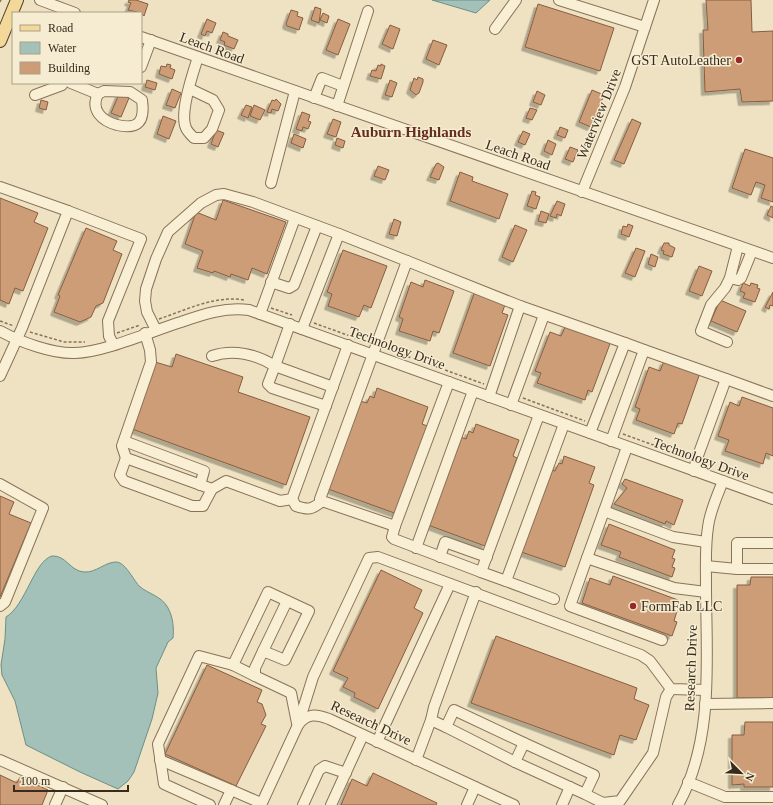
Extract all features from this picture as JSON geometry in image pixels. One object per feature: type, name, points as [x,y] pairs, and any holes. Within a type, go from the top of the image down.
[{"type":"main road","points":[[12,12],[17,0]]},
{"type":"main road","points":[[0,41],[12,12]]},
{"type":"street","points":[[40,0],[47,12]]},
{"type":"street","points":[[40,0],[72,12]]},
{"type":"street","points":[[495,29],[516,0]]},
{"type":"street","points":[[559,0],[645,27]]},
{"type":"street","name":"Waterview Drive","points":[[582,192],[625,87],[654,0]]},
{"type":"street","points":[[337,106],[368,11]]},
{"type":"street","points":[[142,61],[146,39]]},
{"type":"street","name":"Leach Road","points":[[146,39],[773,258]]},
{"type":"street","points":[[190,90],[213,100],[220,110],[212,128],[204,138],[194,138],[186,128],[184,114],[190,90],[198,58]]},
{"type":"street","points":[[314,98],[322,78],[343,86]]},
{"type":"street","points":[[35,95],[62,86],[63,84]]},
{"type":"street","points":[[73,84],[98,94]]},
{"type":"street","points":[[132,88],[142,100],[143,111],[140,120],[134,126],[127,127],[109,122],[99,115],[95,109],[95,100],[98,94],[104,91],[132,88]]},
{"type":"street","points":[[271,183],[295,92]]},
{"type":"street","points":[[0,187],[68,211],[141,240],[108,321],[111,340]]},
{"type":"street","points":[[153,326],[145,301],[146,289],[156,259],[168,232],[201,203],[216,194],[224,194],[339,234],[544,315],[773,396]]},
{"type":"street","points":[[0,376],[22,328],[68,211]]},
{"type":"street","points":[[262,309],[295,218]]},
{"type":"street","points":[[271,282],[289,288],[294,285],[317,226]]},
{"type":"street","points":[[304,324],[339,234]]},
{"type":"street","points":[[727,342],[701,331],[711,306],[725,288],[730,278],[738,246]]},
{"type":"street","points":[[730,278],[738,280],[742,278],[752,251]]},
{"type":"street","points":[[322,501],[320,499],[407,261]]},
{"type":"street","points":[[490,392],[520,306]]},
{"type":"street","name":"Technology Drive","points":[[2,333],[43,348],[63,353],[85,352],[111,340],[145,333],[153,326],[223,309],[262,309],[290,324],[304,324],[348,345],[374,350],[449,382],[473,390],[490,392],[513,400],[539,415],[564,424],[592,429],[613,436],[627,447],[695,466],[723,482],[773,498]]},
{"type":"street","points":[[513,400],[544,315]]},
{"type":"street","points":[[290,324],[268,384],[272,388],[326,406]]},
{"type":"street","points":[[145,333],[150,350],[151,362],[122,446],[126,458],[120,475],[124,481],[192,506],[203,506],[212,489],[226,481],[280,501],[292,499]]},
{"type":"street","points":[[592,429],[625,343]]},
{"type":"street","points":[[322,501],[313,509],[307,510],[296,506],[292,499],[348,345]]},
{"type":"street","points":[[613,436],[644,350]]},
{"type":"street","points":[[212,356],[223,352],[242,353],[267,361],[275,366],[333,387]]},
{"type":"street","points":[[695,466],[726,379]]},
{"type":"street","points":[[449,382],[392,537],[394,540],[554,599]]},
{"type":"street","points":[[416,548],[473,390]]},
{"type":"street","points":[[481,572],[539,415]]},
{"type":"street","points":[[506,581],[564,424]]},
{"type":"street","points":[[124,441],[204,471],[200,485]]},
{"type":"street","points":[[627,447],[570,606],[662,640]]},
{"type":"street","points":[[126,458],[212,489]]},
{"type":"street","name":"Research Drive","points":[[678,805],[688,782],[699,744],[705,704],[706,542],[712,510],[723,482]]},
{"type":"street","points":[[0,484],[43,508],[5,602],[0,606]]},
{"type":"street","points":[[322,501],[396,526]]},
{"type":"street","points":[[604,512],[673,537],[706,542]]},
{"type":"street","points":[[440,557],[445,542],[487,557]]},
{"type":"street","points":[[737,569],[737,543],[773,543]]},
{"type":"street","points":[[160,760],[261,804],[298,725],[313,677],[369,558],[378,557],[450,584],[476,592],[641,655],[650,661],[671,689]]},
{"type":"street","points":[[587,558],[674,588],[706,592]]},
{"type":"street","points":[[706,566],[737,569],[773,569]]},
{"type":"street","points":[[377,742],[450,584]]},
{"type":"street","points":[[233,665],[268,592],[309,611],[285,660],[263,651]]},
{"type":"street","points":[[416,760],[476,592]]},
{"type":"street","points":[[255,676],[255,668],[288,601]]},
{"type":"street","points":[[210,805],[164,784],[158,744],[199,656],[233,665],[291,693],[298,725]]},
{"type":"street","points":[[671,689],[706,690]]},
{"type":"street","points":[[431,720],[515,762],[603,803],[620,801],[653,753],[666,696],[671,689]]},
{"type":"street","points":[[705,704],[773,704]]},
{"type":"street","points":[[446,727],[454,710],[594,775],[585,794]]},
{"type":"street","name":"Research Drive","points":[[298,725],[303,718],[310,715],[320,715],[514,805]]},
{"type":"street","points":[[331,805],[363,735]]},
{"type":"street","points":[[515,762],[524,743]]},
{"type":"street","points":[[0,760],[102,805]]},
{"type":"street","points":[[303,805],[319,770],[325,766],[346,773]]},
{"type":"street","points":[[688,782],[725,797],[773,797]]},
{"type":"street","points":[[55,805],[63,787]]},
{"type":"street","points":[[467,805],[475,787]]},
{"type":"street","points":[[562,805],[570,787]]},
{"type":"street","points":[[224,805],[231,790]]},
{"type":"path","points":[[111,340],[153,326],[211,302],[225,299],[247,301]]},
{"type":"path","points":[[262,309],[490,392]]},
{"type":"path","points":[[0,321],[64,342],[91,342]]},
{"type":"path","points":[[513,400],[592,429]]},
{"type":"path","points":[[613,436],[695,466]]},
{"type":"water","points":[[432,0],[490,0],[476,13]]},
{"type":"water","points":[[52,556],[57,556],[65,560],[75,569],[84,572],[93,571],[112,562],[119,563],[126,568],[139,586],[159,598],[165,604],[171,615],[173,638],[168,642],[156,668],[158,693],[152,719],[134,772],[128,781],[118,789],[26,745],[15,701],[2,675],[1,665],[5,639],[6,617],[13,611],[25,594],[40,566]]},
{"type":"building","points":[[129,0],[136,0],[148,4],[144,16],[142,12],[128,10],[131,3],[128,2]]},
{"type":"building","name":"GST AutoLeather","points":[[706,0],[751,0],[752,32],[773,31],[773,101],[742,102],[740,89],[705,92],[703,30],[708,30]]},
{"type":"building","points":[[538,4],[614,28],[600,71],[525,47]]},
{"type":"building","points":[[315,7],[321,9],[319,23],[311,20]]},
{"type":"building","points":[[291,10],[298,12],[297,16],[303,18],[299,30],[287,26],[286,24]]},
{"type":"building","points":[[323,13],[329,16],[327,23],[320,20]]},
{"type":"building","points":[[207,19],[216,23],[212,33],[207,31],[205,36],[201,34]]},
{"type":"building","points":[[338,19],[350,24],[338,55],[326,50]]},
{"type":"building","points":[[390,25],[400,29],[393,49],[382,44]]},
{"type":"building","points":[[223,32],[238,40],[234,49],[224,45],[225,42],[220,40]]},
{"type":"building","points":[[433,40],[447,45],[439,65],[426,59]]},
{"type":"building","points":[[167,64],[171,65],[170,68],[175,70],[172,79],[159,74],[161,66],[166,67]]},
{"type":"building","points":[[381,64],[385,66],[381,79],[370,76],[372,70],[376,71],[378,65],[381,66]]},
{"type":"building","points":[[418,77],[423,79],[423,82],[419,93],[416,95],[410,90],[414,78],[417,80]]},
{"type":"building","points":[[147,80],[157,83],[155,90],[145,87]]},
{"type":"building","points":[[390,80],[397,83],[392,97],[385,95]]},
{"type":"building","points":[[172,89],[181,93],[175,108],[166,105]]},
{"type":"building","points":[[592,90],[604,95],[591,127],[579,122]]},
{"type":"building","points":[[537,91],[545,95],[541,105],[533,102]]},
{"type":"building","points":[[119,94],[129,98],[121,117],[111,113]]},
{"type":"building","points":[[276,99],[281,104],[278,111],[272,109],[271,113],[267,112],[272,100],[275,101]]},
{"type":"building","points":[[41,100],[48,102],[46,110],[39,108]]},
{"type":"building","points":[[246,105],[252,107],[248,118],[241,115]]},
{"type":"building","points":[[254,105],[265,110],[260,120],[250,116]]},
{"type":"building","points":[[530,108],[537,110],[532,120],[526,118]]},
{"type":"building","points":[[302,112],[310,115],[308,121],[311,122],[308,129],[303,127],[302,131],[296,129]]},
{"type":"building","points":[[163,116],[176,121],[169,139],[157,134]]},
{"type":"building","points":[[333,119],[341,122],[336,137],[327,134]]},
{"type":"building","points":[[632,119],[641,123],[624,164],[614,160]]},
{"type":"building","points":[[560,127],[568,130],[565,138],[557,135]]},
{"type":"building","points":[[216,130],[224,133],[218,147],[211,144]]},
{"type":"building","points":[[523,131],[530,134],[525,145],[518,142]]},
{"type":"building","points":[[294,134],[306,139],[303,148],[291,143]]},
{"type":"building","points":[[337,138],[345,141],[343,148],[335,145]]},
{"type":"building","points":[[548,140],[556,144],[552,155],[544,151]]},
{"type":"building","points":[[570,147],[578,150],[573,162],[565,159]]},
{"type":"building","points":[[745,149],[773,158],[773,202],[761,198],[765,185],[756,182],[751,195],[732,188]]},
{"type":"building","points":[[438,163],[444,167],[439,180],[430,177],[436,164]]},
{"type":"building","points":[[378,166],[389,170],[385,180],[374,176]]},
{"type":"building","points":[[460,172],[473,177],[472,181],[508,194],[499,219],[450,201]]},
{"type":"building","points":[[532,191],[536,192],[535,195],[540,197],[536,209],[527,206]]},
{"type":"building","points":[[0,198],[38,213],[34,222],[48,228],[23,291],[15,288],[9,304],[0,300]]},
{"type":"building","points":[[223,200],[286,222],[267,274],[252,268],[248,280],[231,274],[230,277],[214,271],[213,273],[197,268],[203,251],[185,244],[196,212],[216,220]]},
{"type":"building","points":[[557,201],[565,204],[561,216],[557,214],[556,218],[550,216]]},
{"type":"building","points":[[771,206],[773,207],[773,218],[767,215]]},
{"type":"building","points":[[541,211],[549,214],[546,223],[538,221]]},
{"type":"building","points":[[394,219],[401,222],[397,236],[389,234]]},
{"type":"building","points":[[628,224],[633,226],[629,237],[621,234],[623,226],[627,227]]},
{"type":"building","points":[[515,225],[527,230],[513,262],[502,257]]},
{"type":"building","points":[[86,228],[117,241],[113,250],[122,254],[103,303],[96,306],[91,317],[80,322],[54,312],[60,296],[58,295]]},
{"type":"building","points":[[664,243],[669,243],[669,245],[675,248],[672,257],[663,254],[664,251],[661,250]]},
{"type":"building","points":[[636,248],[645,251],[635,277],[625,273]]},
{"type":"building","points":[[343,250],[387,266],[371,308],[364,305],[359,317],[328,306],[332,294],[327,292]]},
{"type":"building","points":[[651,254],[658,257],[655,267],[648,264]]},
{"type":"building","points":[[699,266],[712,271],[702,296],[689,291]]},
{"type":"building","points":[[425,280],[454,291],[439,333],[433,331],[430,341],[399,331],[403,319],[399,317],[411,282],[423,287]]},
{"type":"building","points":[[743,283],[750,286],[751,283],[758,285],[757,288],[760,289],[755,302],[743,298],[745,293],[740,291]]},
{"type":"building","points":[[475,291],[506,302],[502,313],[508,315],[490,366],[453,353]]},
{"type":"building","points":[[773,292],[773,306],[770,305],[769,309],[765,307]]},
{"type":"building","points":[[720,300],[746,311],[737,332],[711,321]]},
{"type":"building","points":[[566,325],[611,341],[592,392],[588,390],[585,400],[537,383],[541,373],[535,371],[550,332],[561,336]]},
{"type":"building","points":[[176,354],[243,377],[238,392],[310,417],[286,485],[132,429],[155,362],[172,367]]},
{"type":"building","points":[[664,361],[700,373],[682,424],[678,423],[674,434],[636,420],[640,409],[635,407],[649,367],[660,371]]},
{"type":"building","points":[[377,388],[428,407],[422,424],[430,427],[397,514],[328,489],[360,401],[367,403],[370,396],[374,398]]},
{"type":"building","points":[[742,397],[773,408],[773,456],[766,453],[763,464],[725,451],[729,440],[718,436],[730,402],[739,406]]},
{"type":"building","points":[[476,424],[519,440],[513,456],[517,458],[485,546],[428,525],[460,437],[466,439],[469,431],[473,433]]},
{"type":"building","points":[[564,456],[595,467],[589,483],[594,485],[565,567],[521,552],[551,470],[555,471],[559,463],[562,464]]},
{"type":"building","points":[[625,479],[683,500],[674,525],[666,521],[665,524],[614,504],[627,488],[622,484]]},
{"type":"building","points":[[0,496],[14,502],[9,514],[31,523],[0,597]]},
{"type":"building","points":[[609,524],[675,550],[672,558],[675,559],[672,567],[675,568],[672,577],[619,557],[621,552],[601,545]]},
{"type":"building","points":[[381,570],[422,590],[414,608],[423,613],[378,709],[354,697],[355,693],[343,687],[348,678],[333,671]]},
{"type":"building","name":"FormFab LLC","points":[[613,576],[678,600],[674,610],[677,611],[674,621],[677,622],[672,636],[582,603],[590,578],[610,585]]},
{"type":"building","points":[[751,577],[773,577],[773,698],[737,698],[737,585],[750,585]]},
{"type":"building","points":[[496,636],[637,688],[634,699],[649,705],[636,740],[620,735],[614,755],[471,703]]},
{"type":"building","points":[[207,665],[262,690],[257,702],[262,704],[266,715],[261,724],[266,726],[236,786],[165,754]]},
{"type":"building","points":[[745,722],[773,722],[773,787],[744,787],[744,784],[732,785],[732,735],[744,735]]},
{"type":"building","points":[[373,773],[437,803],[436,805],[341,805],[352,779],[367,786]]},
{"type":"building","points":[[0,775],[17,783],[20,777],[48,790],[42,805],[0,805]]},
{"type":"place","name":"GST AutoLeather","points":[[739,60]]},
{"type":"place","name":"FormFab LLC","points":[[633,606]]},
{"type":"district","name":"Auburn Highlands","points":[[411,132]]}]
